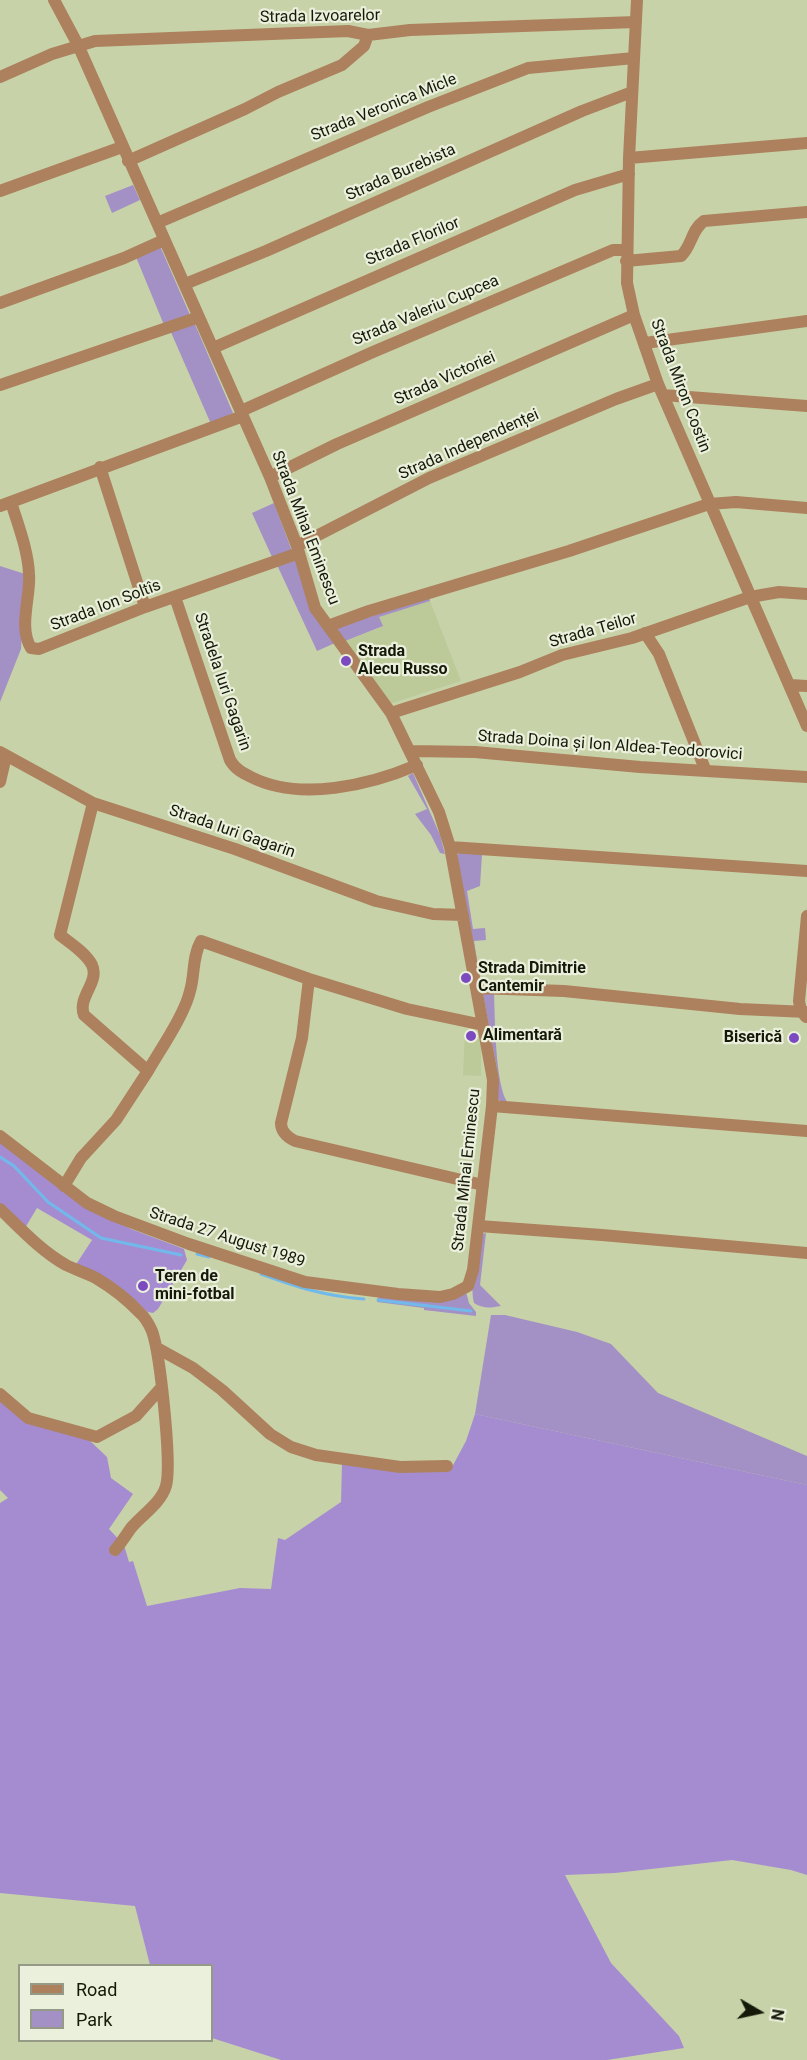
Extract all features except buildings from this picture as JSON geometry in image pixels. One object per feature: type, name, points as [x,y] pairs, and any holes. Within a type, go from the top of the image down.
[{"type":"street","name":"Strada Mihai Eminescu","points":[[54,0],[78,45],[270,477],[298,550],[315,608],[391,713],[439,812],[450,847],[493,1080],[479,1226],[473,1270],[468,1286]]},
{"type":"street","name":"Strada Miron Costin","points":[[637,0],[629,158],[627,255],[627,283],[634,315],[660,389],[807,726]]},
{"type":"street","name":"Strada Izvoarelor","points":[[0,77],[78,45],[113,39],[348,31],[368,35],[410,30],[636,22]]},
{"type":"street","points":[[128,161],[342,65],[364,46],[368,35]]},
{"type":"street","name":"Strada Veronica Micle","points":[[157,223],[428,107],[528,68],[634,58]]},
{"type":"street","name":"Strada Burebista","points":[[184,284],[277,246],[582,111],[632,92]]},
{"type":"street","points":[[629,158],[807,143]]},
{"type":"street","points":[[0,191],[122,147]]},
{"type":"street","name":"Strada Florilor","points":[[213,348],[575,190],[629,174]]},
{"type":"street","name":"Strada Valeriu Cupcea","points":[[5,504],[242,413],[515,291],[613,250],[627,255],[681,256],[688,250],[697,226],[704,221],[807,212]]},
{"type":"street","points":[[0,303],[124,258],[164,240]]},
{"type":"street","name":"Strada Victoriei","points":[[270,477],[337,444],[634,315]]},
{"type":"street","points":[[0,386],[199,316]]},
{"type":"street","points":[[645,343],[807,321]]},
{"type":"street","name":"Strada Independenței","points":[[298,550],[429,478],[616,399],[660,389],[807,406]]},
{"type":"street","points":[[100,467],[145,607]]},
{"type":"street","points":[[328,626],[389,604],[569,551],[710,504],[736,502],[807,508]]},
{"type":"street","name":"Strada Ion Soltîs","points":[[5,504],[22,539],[29,574],[26,624],[27,642],[31,648],[39,649],[58,643],[145,607],[298,550]]},
{"type":"street","name":"Strada Teilor","points":[[391,713],[520,672],[561,655],[645,633],[750,597],[779,592],[807,594]]},
{"type":"street","name":"Stradela Iuri Gagarin","points":[[175,597],[230,760],[241,771],[269,784],[317,789],[339,788],[380,780],[417,765]]},
{"type":"street","points":[[645,633],[658,654],[705,769]]},
{"type":"street","points":[[790,685],[807,686]]},
{"type":"street","name":"Strada Doina și Ion Aldea-Teodorovici","points":[[411,751],[475,752],[640,767],[705,769],[807,777]]},
{"type":"street","points":[[0,782],[3,754]]},
{"type":"street","name":"Strada Iuri Gagarin","points":[[3,754],[93,803],[235,849],[376,901],[433,914],[463,915]]},
{"type":"street","points":[[93,803],[60,935],[93,967],[94,974],[83,998],[84,1015],[148,1071]]},
{"type":"street","points":[[450,847],[807,871]]},
{"type":"street","points":[[476,988],[564,991],[805,1014],[800,988],[807,916]]},
{"type":"street","points":[[64,1186],[81,1158],[116,1120],[172,1030],[190,993],[195,950],[201,941],[309,980],[407,1009],[483,1025]]},
{"type":"street","points":[[309,980],[302,1038],[281,1123],[282,1130],[295,1141],[483,1185]]},
{"type":"street","points":[[492,1106],[807,1131]]},
{"type":"street","name":"Strada 27 August 1989","points":[[0,1136],[87,1203],[138,1226],[305,1282],[440,1297],[453,1294],[468,1286]]},
{"type":"street","points":[[0,1209],[44,1249],[67,1265],[96,1278],[123,1297],[149,1324],[157,1348],[167,1454],[166,1485],[161,1496],[115,1550]]},
{"type":"street","points":[[479,1226],[807,1253]]},
{"type":"street","points":[[157,1348],[193,1368],[222,1390],[270,1434],[291,1447],[316,1455],[400,1467],[447,1466]]},
{"type":"street","points":[[0,1394],[28,1418],[97,1437],[135,1416],[161,1388]]},
{"type":"shaded area","points":[[430,601],[461,681],[389,704],[345,641],[382,627],[379,617]]},
{"type":"shaded area","points":[[465,1032],[476,1034],[481,1041],[481,1076],[463,1075]]},
{"type":"shaded area","points":[[0,1141],[81,1204],[131,1229],[184,1249],[187,1260],[158,1309],[153,1313],[148,1312],[97,1276],[75,1266],[92,1240],[37,1208],[25,1228],[0,1206]]},
{"type":"shaded area","points":[[0,1400],[86,1437],[107,1457],[111,1478],[133,1494],[109,1529],[124,1545],[129,1562],[133,1561],[147,1606],[240,1588],[271,1589],[278,1538],[285,1540],[341,1502],[342,1463],[451,1469],[466,1441],[475,1414],[807,1485],[807,1875],[732,1860],[615,1873],[565,1875],[611,1963],[679,2036],[684,2048],[607,2060],[281,2060],[213,2038],[213,1964],[150,1964],[135,1906],[0,1893],[0,1503],[8,1498],[0,1490]]},
{"type":"green space","points":[[133,185],[140,200],[112,213],[105,196]]},
{"type":"green space","points":[[160,246],[190,315],[164,325],[136,257]]},
{"type":"green space","points":[[194,322],[233,413],[211,424],[170,330]]},
{"type":"green space","points":[[274,503],[292,551],[272,557],[252,513]]},
{"type":"green space","points":[[297,560],[335,643],[317,651],[278,567],[272,565]]},
{"type":"green space","points":[[0,566],[25,574],[21,649],[0,702]]},
{"type":"green space","points":[[429,596],[430,601],[379,617],[383,626],[345,641],[337,632],[338,628]]},
{"type":"green space","points":[[413,773],[440,835],[445,854],[440,853],[431,835],[415,814],[427,809],[408,776]]},
{"type":"green space","points":[[461,852],[482,854],[480,886],[467,891],[473,929],[485,928],[486,940],[474,941],[480,979],[457,855]]},
{"type":"green space","points":[[494,992],[498,1069],[504,1096],[509,1104],[498,1100],[497,1069],[483,994]]},
{"type":"green space","points":[[486,1233],[480,1285],[501,1306],[490,1308],[474,1303],[473,1295],[473,1277],[483,1234]]},
{"type":"green space","points":[[466,1292],[476,1316],[377,1302],[379,1295]]},
{"type":"green space","points":[[491,1315],[505,1315],[577,1332],[611,1344],[658,1393],[807,1456],[807,1485],[475,1414]]},
{"type":"waterway","points":[[0,1157],[14,1166],[48,1202],[101,1238],[181,1255]]},
{"type":"waterway","points":[[197,1254],[209,1257]]},
{"type":"waterway","points":[[261,1274],[311,1290],[364,1299]]},
{"type":"waterway","points":[[378,1300],[471,1311]]},
{"type":"place","name":"Strada Alecu Russo","points":[[346,661]]},
{"type":"place","name":"Strada Dimitrie Cantemir","points":[[466,978]]},
{"type":"place","name":"Alimentară","points":[[471,1036]]},
{"type":"place","name":"Biserică","points":[[794,1038]]},
{"type":"place","name":"Teren de mini-fotbal","points":[[143,1286]]}]
